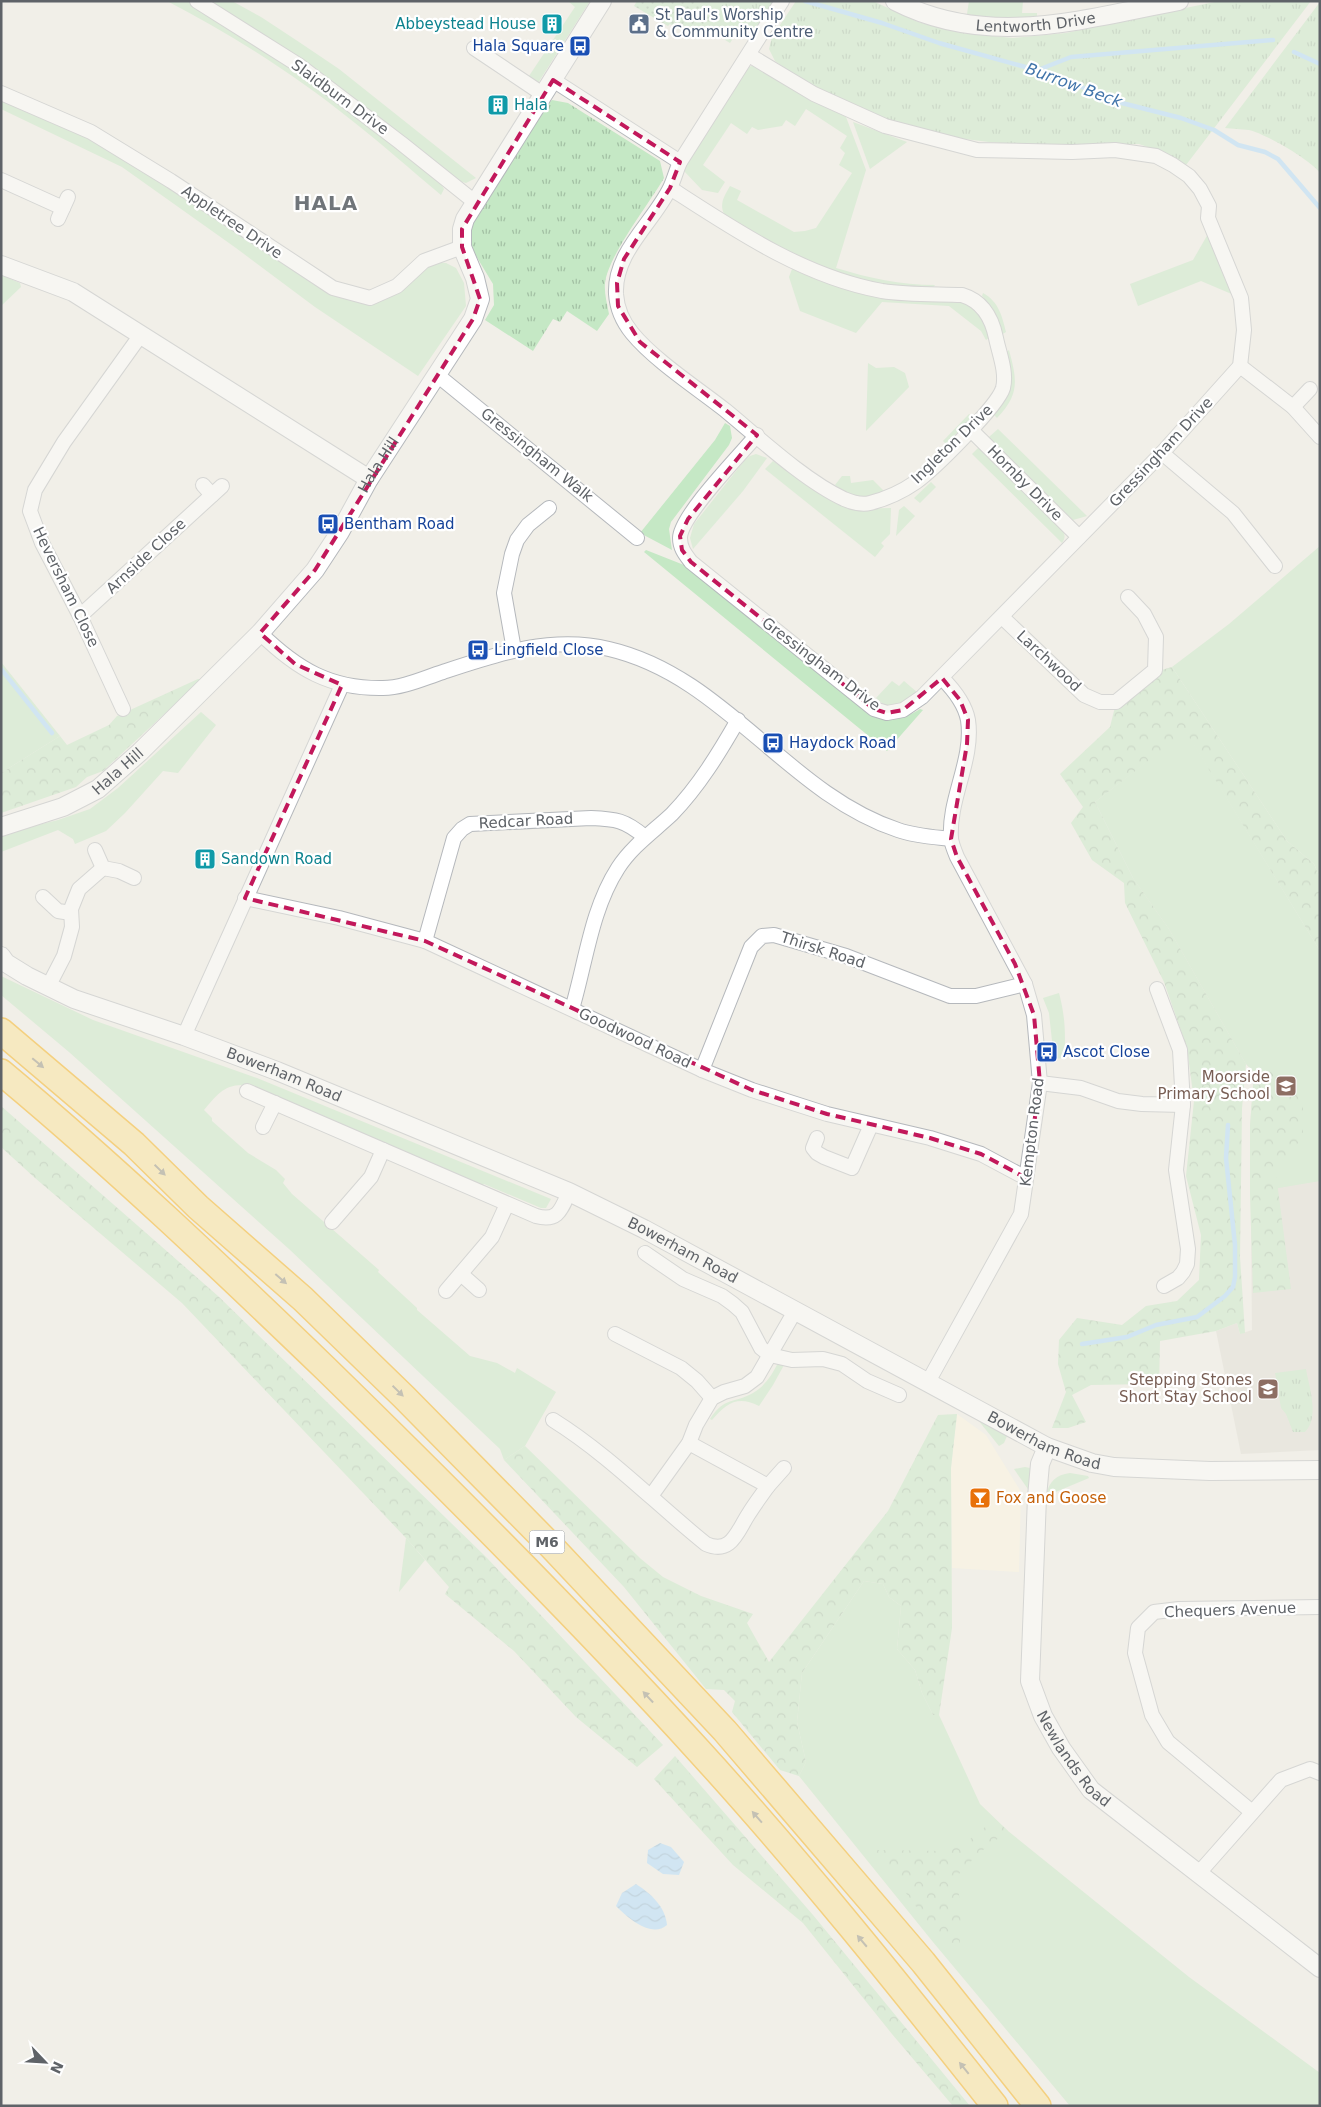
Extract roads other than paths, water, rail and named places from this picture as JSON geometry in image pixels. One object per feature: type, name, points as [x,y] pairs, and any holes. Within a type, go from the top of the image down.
[{"type":"highway","name":"M6","points":[[1,1031],[134,1144],[198,1207],[303,1299],[404,1397],[551,1546],[725,1731],[923,1962],[1038,2106]]},
{"type":"highway","name":"M6","points":[[1,1072],[205,1252],[420,1461],[581,1625],[701,1753],[785,1850],[900,1986],[995,2106]]},
{"type":"street","name":"Slaidburn Drive","points":[[197,1],[300,66],[476,203]]},
{"type":"street","name":"Hala Hill","points":[[1,827],[63,807],[98,789],[140,752],[260,633],[315,570],[340,532],[369,479],[473,319],[480,299],[475,278],[462,247],[462,229],[465,219],[602,1]]},
{"type":"street","points":[[670,188],[680,162],[782,1]]},
{"type":"street","name":"Lentworth Drive","points":[[895,1],[935,18],[973,25],[1012,28],[1058,24],[1179,1]]},
{"type":"street","points":[[474,48],[544,95]]},
{"type":"street","points":[[749,55],[814,94],[885,126],[977,150],[1072,152],[1115,150],[1156,156],[1173,165],[1189,176],[1209,206],[1208,218],[1240,298],[1244,330],[1240,366],[1293,407],[1320,437]]},
{"type":"street","points":[[553,80],[680,162]]},
{"type":"street","name":"Appletree Drive","points":[[1,92],[91,132],[171,181],[333,288],[370,298],[397,286],[424,261],[462,247]]},
{"type":"street","points":[[1,180],[63,208]]},
{"type":"street","name":"Ingleton Drive","points":[[670,188],[808,269],[836,279],[889,292],[962,295],[972,298],[992,321],[1004,378],[1000,396],[970,429],[917,481],[894,494],[862,504],[844,499],[820,485],[646,348],[631,332],[623,319],[616,294],[624,258],[670,188]]},
{"type":"street","points":[[1,265],[74,292],[140,336],[369,479]]},
{"type":"street","name":"Heversham Close","points":[[123,709],[119,686],[42,543],[30,511],[35,490],[64,442],[140,336]]},
{"type":"street","name":"Gressingham Drive","points":[[757,435],[711,488],[688,519],[680,536],[682,550],[691,562],[874,709],[887,713],[903,710],[922,697],[942,678],[1162,453],[1240,366]]},
{"type":"street","name":"Gressingham Walk","points":[[436,374],[637,538]]},
{"type":"street","points":[[1293,407],[1310,389]]},
{"type":"street","name":"Hornby Drive","points":[[970,429],[1079,537]]},
{"type":"street","points":[[1162,453],[1233,514],[1275,566]]},
{"type":"street","name":"Arnside Close","points":[[80,616],[212,489]]},
{"type":"street","points":[[514,650],[504,594],[512,554],[517,540],[528,525],[549,508]]},
{"type":"street","name":"Larchwood","points":[[1002,617],[1084,695],[1100,702],[1116,702],[1155,670],[1156,637],[1144,614],[1128,597]]},
{"type":"street","points":[[260,633],[294,664],[316,675],[342,685],[384,688],[412,682],[514,650],[566,643],[609,649],[655,666],[685,680],[738,720],[816,786],[852,808],[898,830],[951,840]]},
{"type":"street","name":"Kempton Road","points":[[928,1382],[1021,1214],[1040,1083],[1034,1015],[1025,984],[957,857],[951,840],[967,744],[968,720],[960,700],[942,678]]},
{"type":"street","points":[[184,1036],[342,685]]},
{"type":"street","points":[[572,1009],[595,916],[605,891],[618,867],[645,837],[672,814],[694,790],[738,720]]},
{"type":"street","name":"Redcar Road","points":[[425,941],[454,838],[462,829],[470,824],[590,818],[610,819],[632,826],[645,837]]},
{"type":"street","points":[[95,850],[103,868]]},
{"type":"street","points":[[103,868],[118,871],[134,878]]},
{"type":"street","points":[[48,987],[64,956],[72,927],[71,909],[79,889],[103,868]]},
{"type":"street","points":[[42,897],[58,911],[71,913]]},
{"type":"street","name":"Goodwood Road","points":[[245,898],[339,918],[425,941],[702,1070],[752,1090],[827,1114],[930,1138],[981,1154],[1026,1178]]},
{"type":"street","name":"Thirsk Road","points":[[702,1070],[751,947],[762,936],[774,935],[846,956],[950,996],[976,996],[1025,984]]},
{"type":"street","name":"Bowerham Road","points":[[1,956],[6,963],[26,976],[74,999],[184,1036],[339,1096],[569,1192],[644,1229],[1047,1447],[1092,1463],[1114,1467],[1218,1471],[1320,1470]]},
{"type":"street","points":[[1157,989],[1180,1050],[1183,1105],[1176,1170],[1188,1249],[1188,1257],[1183,1272],[1178,1278],[1164,1286]]},
{"type":"street","points":[[1040,1083],[1081,1088],[1118,1101],[1142,1104],[1183,1105]]},
{"type":"street","name":"Bowerham Road","points":[[247,1091],[507,1204],[546,1219],[554,1217],[559,1212],[569,1192]]},
{"type":"street","name":"Bowerham Road","points":[[263,1127],[275,1103]]},
{"type":"street","points":[[817,1138],[813,1148],[817,1153],[852,1168],[872,1125]]},
{"type":"street","points":[[332,1222],[355,1186],[376,1168],[383,1150]]},
{"type":"street","points":[[446,1291],[492,1237],[507,1204]]},
{"type":"street","name":"Bowerham Road","points":[[644,1253],[683,1279],[722,1296],[733,1304],[742,1312],[761,1348],[770,1355]]},
{"type":"street","points":[[461,1274],[479,1290]]},
{"type":"street","points":[[651,1496],[689,1443],[696,1425],[712,1398],[724,1392],[745,1386],[757,1377],[796,1311]]},
{"type":"street","points":[[615,1334],[681,1368],[697,1381],[712,1398]]},
{"type":"street","points":[[770,1355],[782,1359],[823,1359],[837,1363],[867,1381],[899,1395]]},
{"type":"street","points":[[552,1420],[584,1442],[651,1496],[706,1544],[718,1547],[731,1542],[738,1535],[748,1515],[768,1486],[784,1468]]},
{"type":"street","points":[[689,1443],[768,1486]]},
{"type":"street","name":"Newlands Road","points":[[1047,1447],[1040,1464],[1037,1497],[1030,1681],[1042,1716],[1061,1748],[1091,1790],[1320,1968]]},
{"type":"street","name":"Chequers Avenue","points":[[1252,1812],[1168,1742],[1152,1715],[1134,1653],[1138,1628],[1154,1612],[1179,1609],[1320,1608]]},
{"type":"street","points":[[1198,1874],[1281,1780],[1310,1769],[1320,1773]]},
{"type":"water","points":[[660,1843],[671,1847],[684,1862],[679,1875],[663,1874],[647,1863],[648,1850]]},
{"type":"water","points":[[636,1884],[647,1892],[660,1906],[667,1925],[661,1929],[647,1928],[640,1925],[626,1916],[616,1906],[622,1893]]},
{"type":"waterway","name":"Burrow Beck","points":[[805,1],[882,23],[939,43],[1054,75],[1114,101],[1181,118],[1214,130],[1238,145],[1265,152],[1278,159],[1320,208]]},
{"type":"waterway","points":[[1038,70],[1071,57],[1273,40]]},
{"type":"waterway","points":[[1294,52],[1320,64]]},
{"type":"waterway","points":[[1,669],[52,733]]},
{"type":"waterway","points":[[1082,1344],[1127,1337],[1156,1325],[1197,1317],[1225,1296],[1233,1287],[1235,1277],[1235,1245],[1226,1158],[1228,1125]]},
{"type":"place","name":"Abbeystead House","points":[[552,24]]},
{"type":"place","name":"St Paul's Worship & Community Centre","points":[[639,24]]},
{"type":"place","name":"Hala Square","points":[[580,46]]},
{"type":"place","name":"Hala","points":[[498,105]]},
{"type":"place","name":"Bentham Road","points":[[328,524]]},
{"type":"place","name":"Lingfield Close","points":[[478,650]]},
{"type":"place","name":"Haydock Road","points":[[773,743]]},
{"type":"place","name":"Sandown Road","points":[[205,859]]},
{"type":"place","name":"Ascot Close","points":[[1047,1052]]},
{"type":"place","name":"Moorside Primary School","points":[[1286,1086]]},
{"type":"place","name":"Stepping Stones Short Stay School","points":[[1268,1389]]},
{"type":"place","name":"Fox and Goose","points":[[980,1498]]},
{"type":"district","name":"HALA","points":[[326,203]]}]
